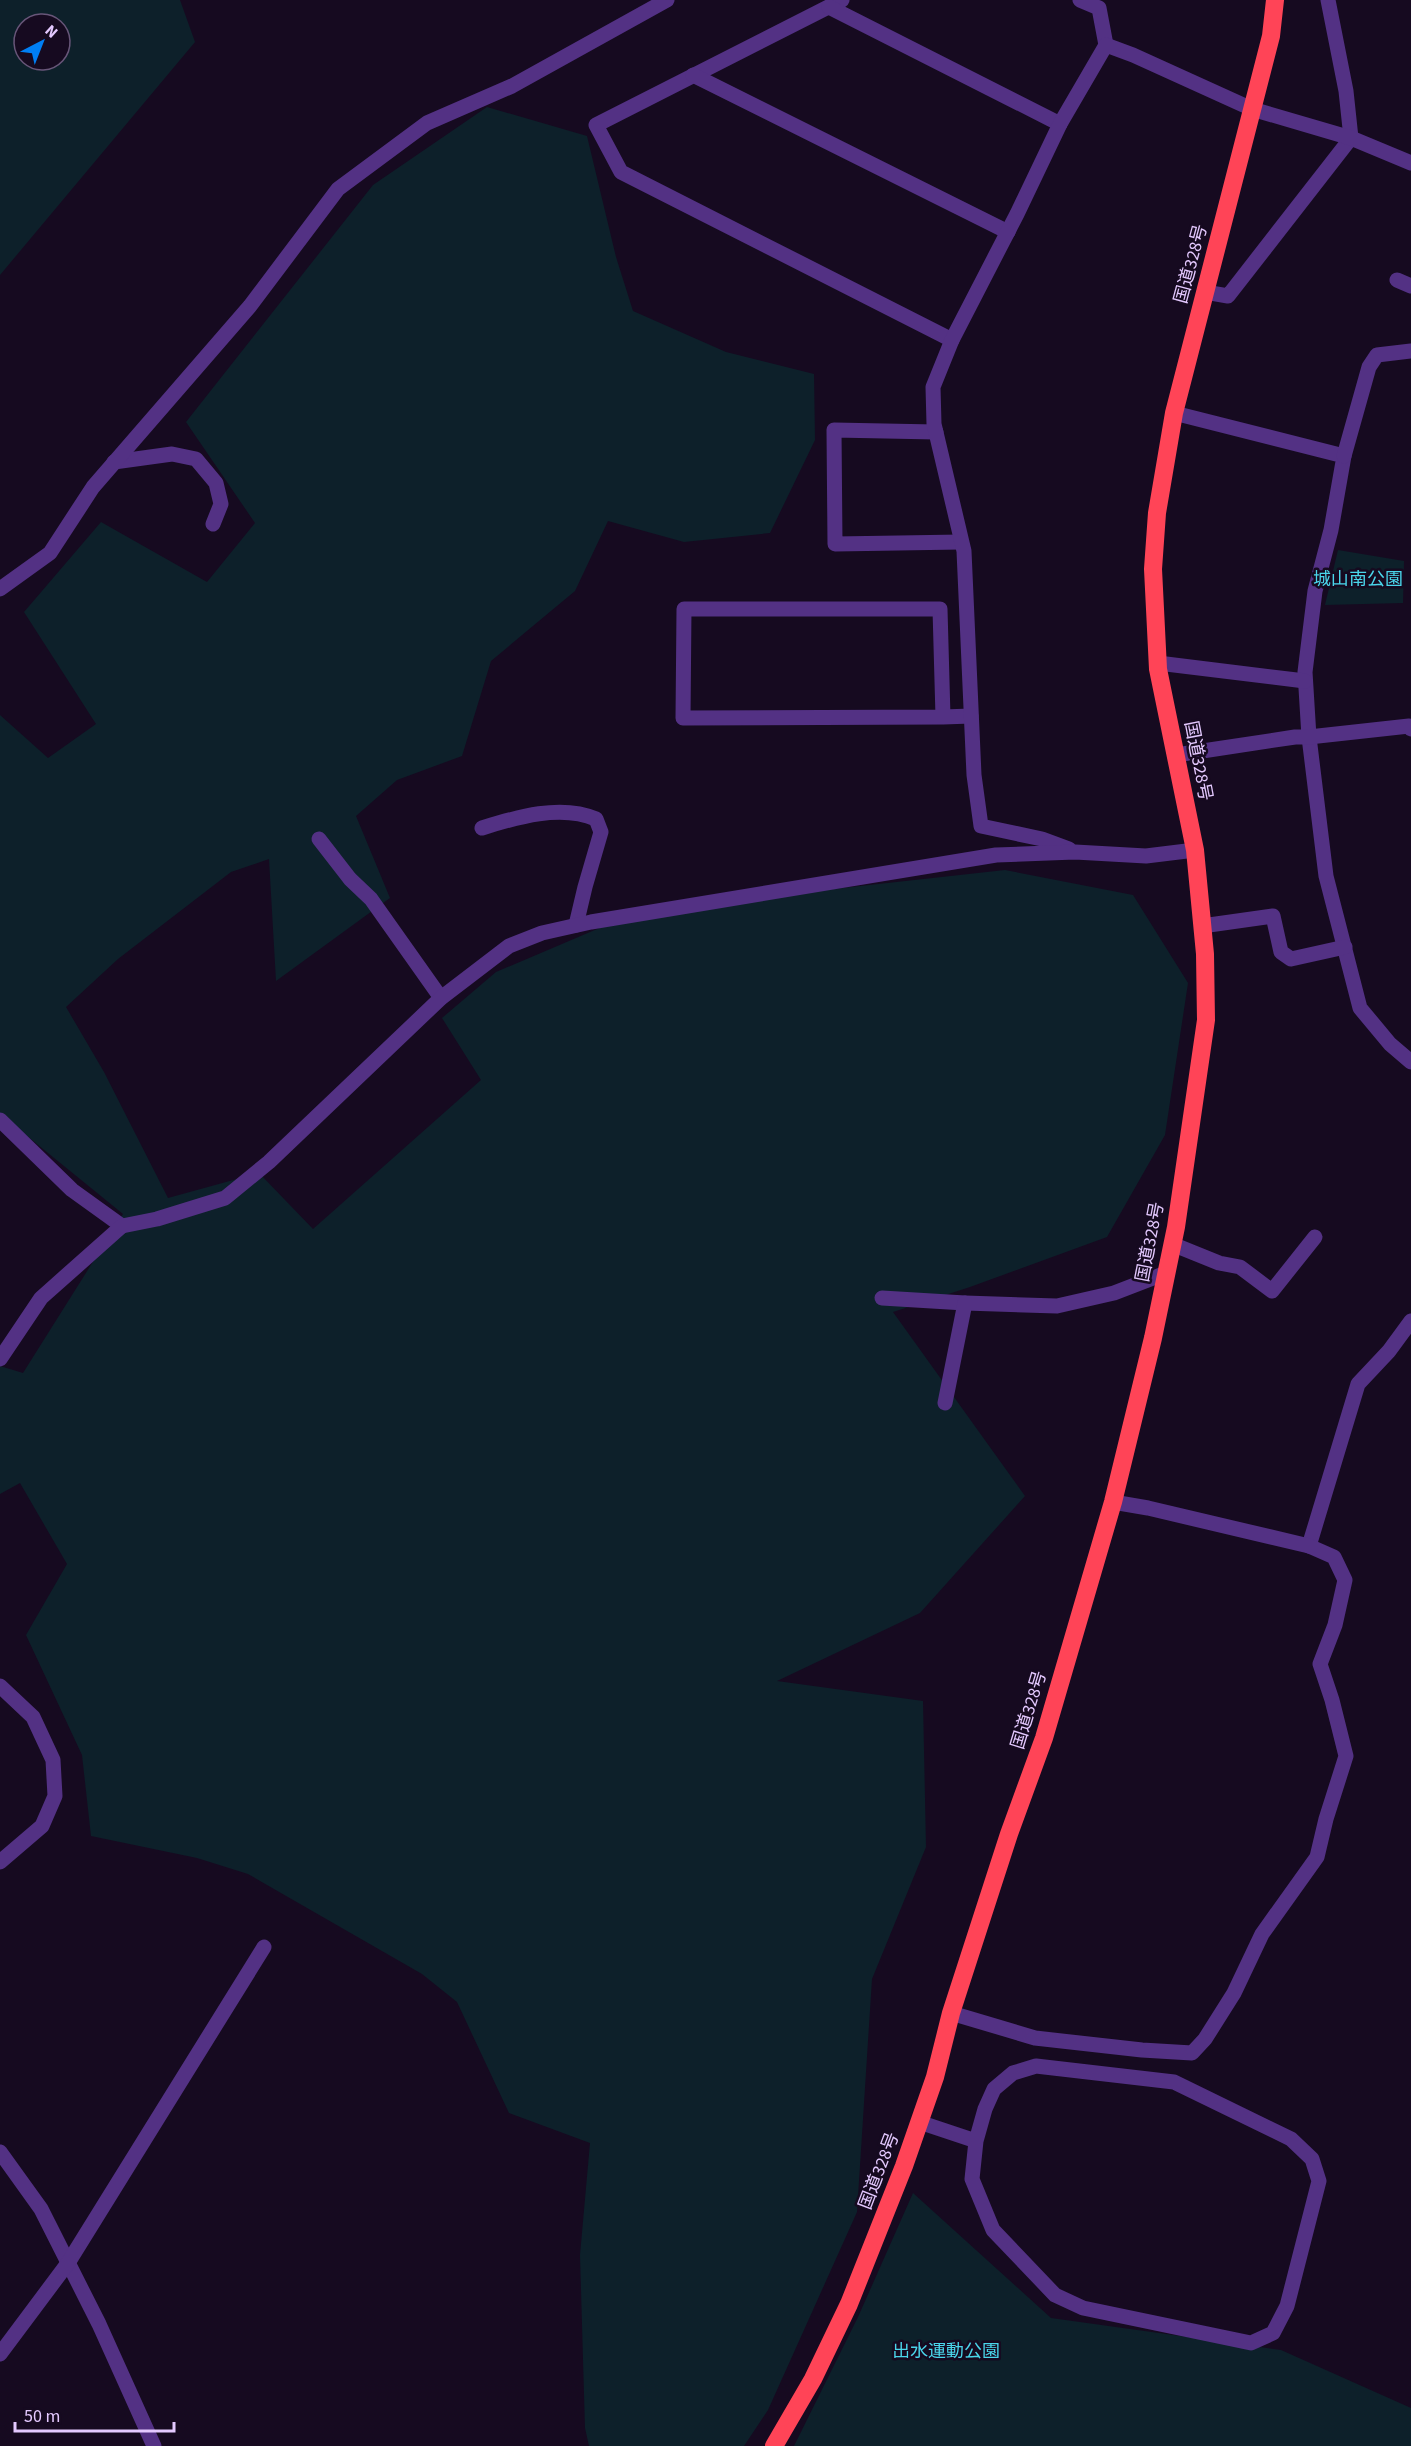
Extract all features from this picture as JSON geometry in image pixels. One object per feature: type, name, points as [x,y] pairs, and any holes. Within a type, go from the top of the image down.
[{"type":"highway","name":"国道328号","points":[[774,2446],[813,2379],[849,2304],[904,2166],[935,2077],[951,2013],[1009,1834],[1044,1738],[1113,1502],[1172,1244],[1206,1020],[1202,926],[1195,850],[1158,663],[1153,569],[1155,535],[1164,461],[1174,414],[1271,36],[1275,0]]},
{"type":"street","points":[[0,589],[50,553],[93,487],[250,306],[338,189],[427,123],[512,86],[667,0]]},
{"type":"street","points":[[1075,852],[1042,839],[981,826],[974,775],[964,551],[936,432],[933,387],[952,340],[1060,124],[1106,45],[1099,8],[1080,0]]},
{"type":"street","points":[[1205,292],[1228,296],[1351,138],[1346,91],[1328,0]]},
{"type":"street","points":[[952,340],[621,172],[596,125],[835,3],[1060,124]]},
{"type":"street","points":[[1106,45],[1252,109],[1351,138],[1411,163]]},
{"type":"street","points":[[693,75],[1008,232]]},
{"type":"street","points":[[1411,351],[1377,355],[1369,367],[1344,456],[1331,530],[1315,591],[1305,681],[1309,737],[1326,876],[1360,1008],[1390,1044],[1411,1062]]},
{"type":"street","points":[[1174,414],[1344,456]]},
{"type":"street","points":[[936,432],[834,430],[835,544],[961,542]]},
{"type":"street","points":[[114,462],[172,454],[196,459],[216,483],[221,504],[213,524]]},
{"type":"street","points":[[943,717],[940,609],[684,609],[683,718],[943,717],[971,716]]},
{"type":"street","points":[[1158,663],[1305,681]]},
{"type":"street","points":[[1176,755],[1295,737],[1409,726],[1411,729]]},
{"type":"street","points":[[483,828],[521,816],[581,812],[596,819],[602,832],[576,925]]},
{"type":"street","points":[[319,839],[350,879],[371,899],[441,998]]},
{"type":"street","points":[[0,1359],[41,1298],[122,1226],[157,1219],[225,1198],[269,1162],[441,998],[509,946],[542,933],[576,925],[996,855],[1075,852],[1146,856],[1195,850]]},
{"type":"street","points":[[1202,926],[1273,916],[1281,952],[1291,959],[1345,947]]},
{"type":"street","points":[[0,1120],[72,1190],[122,1226]]},
{"type":"street","points":[[1172,1244],[1219,1263],[1240,1268],[1272,1291],[1315,1237]]},
{"type":"street","points":[[882,1298],[1057,1306],[1114,1293],[1166,1273]]},
{"type":"street","points":[[945,1403],[965,1303]]},
{"type":"street","points":[[1309,1546],[1358,1384],[1389,1351],[1411,1321]]},
{"type":"street","points":[[951,2013],[1035,2038],[1192,2053],[1205,2039],[1234,1993],[1262,1934],[1317,1857],[1326,1819],[1346,1756],[1320,1664],[1335,1625],[1345,1580],[1334,1557],[1309,1546],[1148,1508],[1113,1502]]},
{"type":"street","points":[[0,1686],[33,1717],[53,1760],[55,1796],[42,1826],[0,1862]]},
{"type":"street","points":[[0,2354],[68,2263],[264,1947]]},
{"type":"street","points":[[1036,2066],[1174,2082],[1291,2139],[1312,2159],[1319,2181],[1287,2306],[1273,2333],[1251,2343],[1083,2308],[1055,2295],[993,2230],[972,2179],[976,2141],[985,2109],[994,2089],[1013,2073],[1036,2066]]},
{"type":"street","points":[[920,2122],[976,2141]]},
{"type":"street","points":[[0,2152],[41,2209],[154,2446]]},
{"type":"green space","points":[[0,0],[180,0],[195,42],[0,275]]},
{"type":"green space","points":[[487,107],[587,136],[616,257],[633,311],[726,352],[814,374],[815,440],[770,533],[684,542],[608,521],[575,591],[491,661],[462,756],[397,780],[356,816],[390,898],[276,981],[269,859],[231,872],[118,959],[66,1007],[104,1072],[168,1198],[259,1173],[313,1229],[481,1080],[442,1018],[496,972],[623,918],[779,895],[1005,870],[1133,895],[1188,983],[1165,1135],[1107,1237],[970,1287],[893,1312],[1025,1496],[920,1613],[777,1681],[923,1701],[926,1847],[872,1979],[857,2212],[768,2410],[744,2446],[589,2446],[585,2428],[580,2255],[590,2143],[509,2113],[457,2002],[422,1974],[248,1874],[197,1858],[91,1836],[82,1755],[26,1635],[67,1564],[20,1483],[0,1494],[0,1366],[23,1373],[123,1214],[0,1114],[0,715],[48,758],[96,724],[24,612],[101,522],[207,582],[255,523],[186,422],[373,185]]},
{"type":"green space","name":"城山南公園","points":[[1338,550],[1404,561],[1403,603],[1325,605]]},
{"type":"green space","name":"出水運動公園","points":[[913,2193],[1051,2318],[1281,2350],[1411,2408],[1411,2446],[794,2446],[858,2317]]}]
